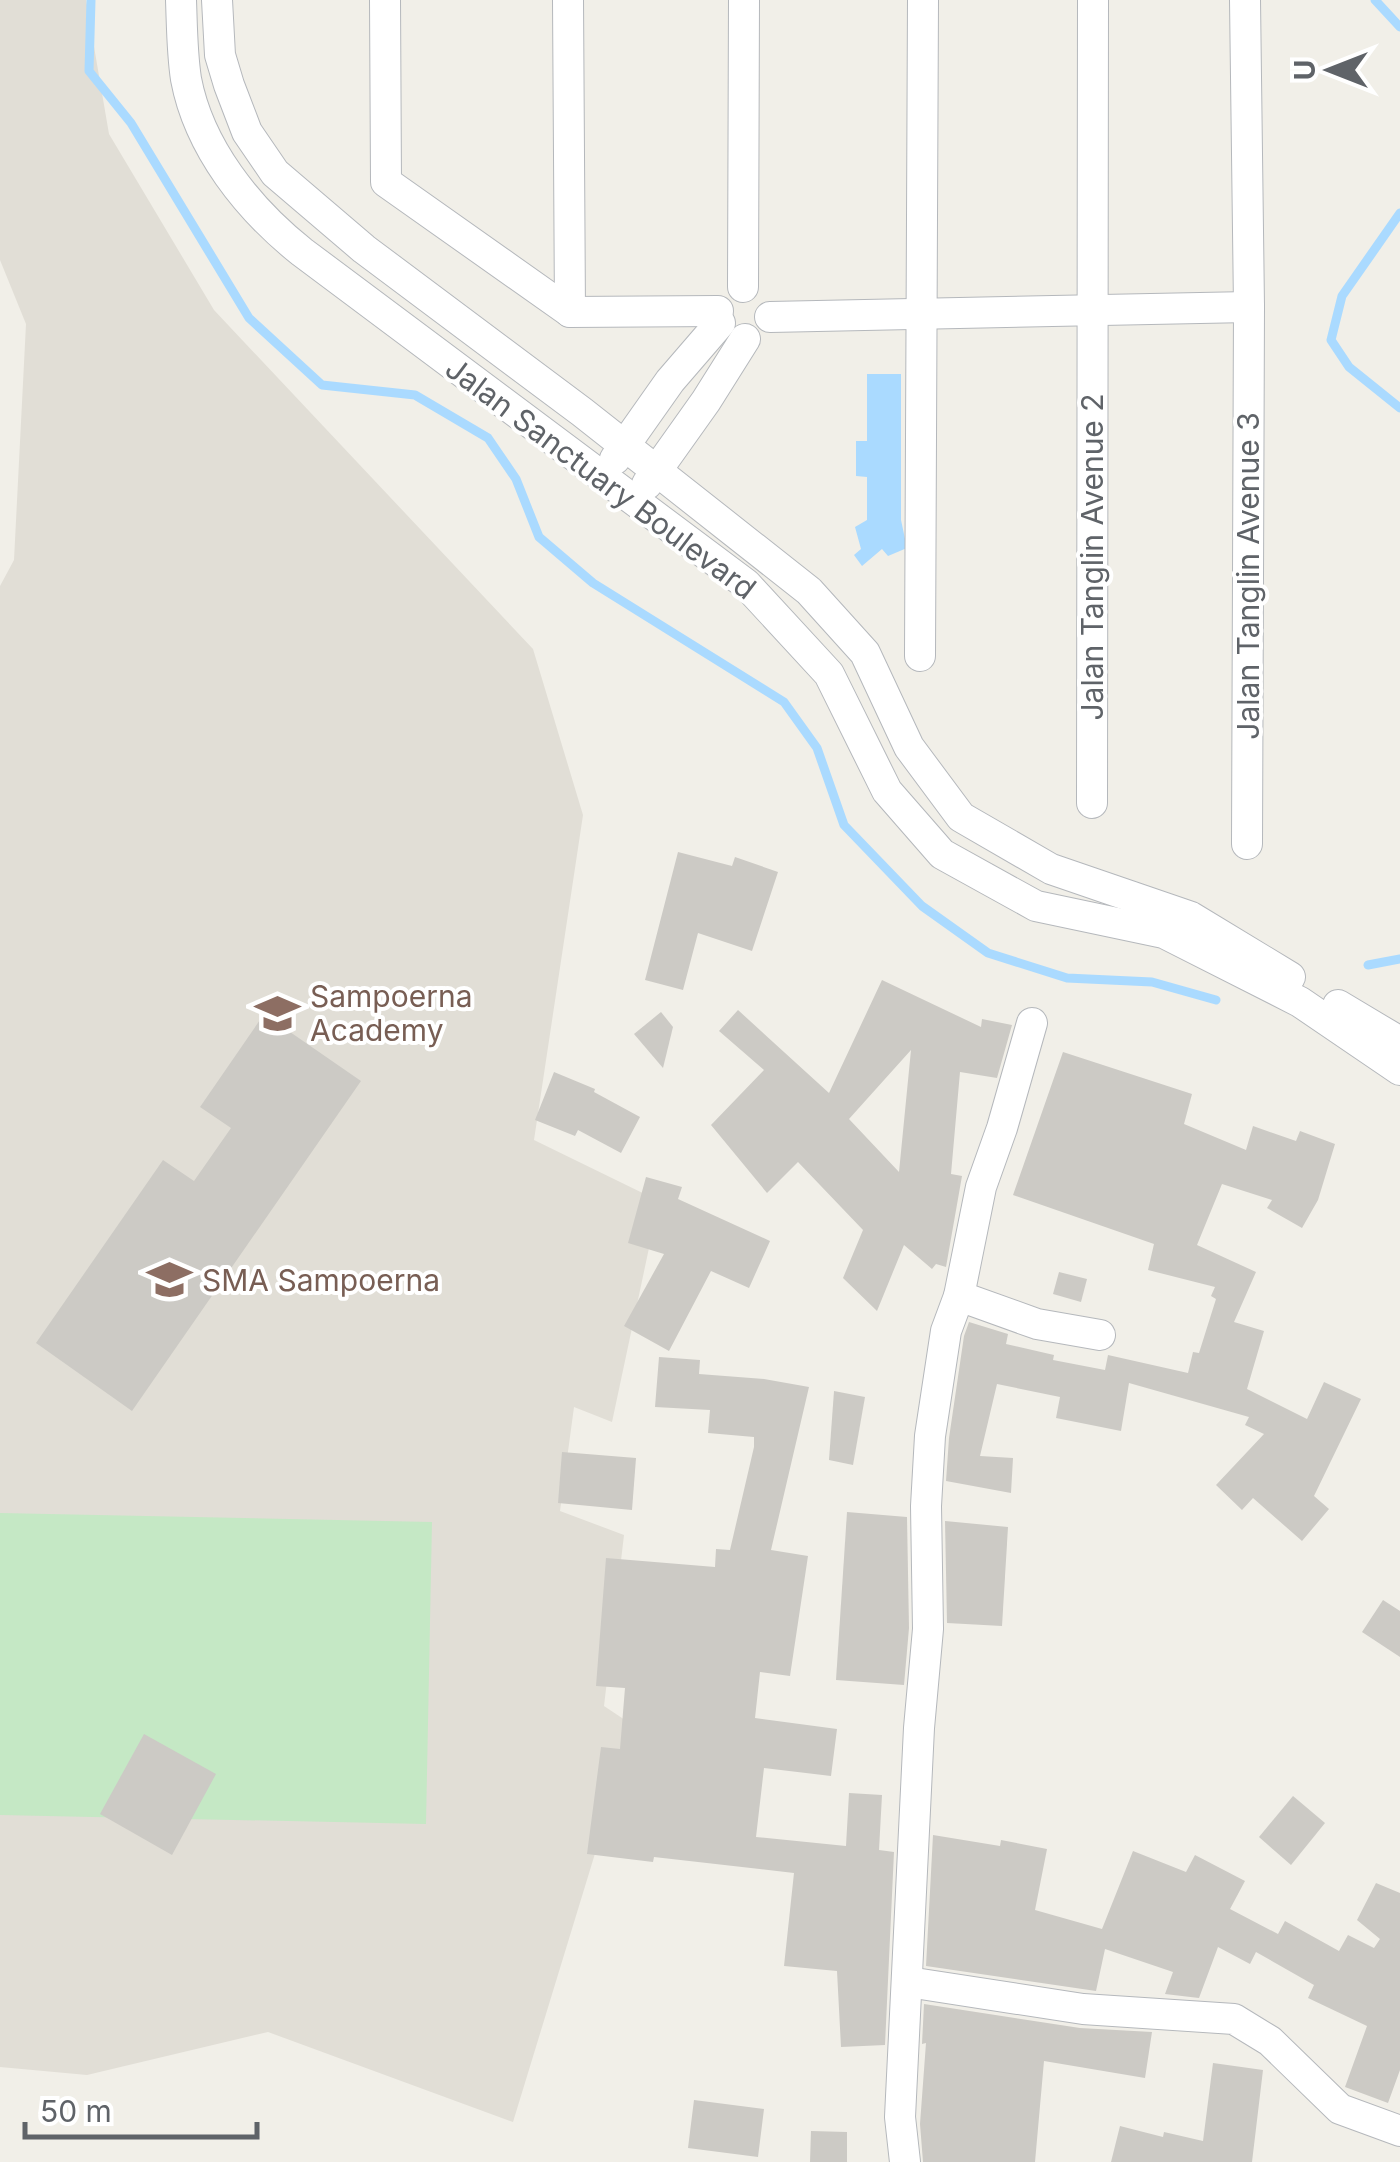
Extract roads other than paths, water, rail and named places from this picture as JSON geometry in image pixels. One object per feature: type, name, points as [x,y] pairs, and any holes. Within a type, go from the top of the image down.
[{"type":"street","name":"Jalan Sanctuary Boulevard","points":[[180,0],[186,80],[192,102],[220,160],[257,212],[302,252],[746,584],[829,674],[887,791],[942,854],[1036,906],[1164,933],[1300,1002],[1400,1070]]},
{"type":"street","name":"Jalan Sanctuary Boulevard","points":[[218,0],[220,55],[229,86],[247,132],[275,173],[364,249],[809,590],[865,653],[909,747],[961,816],[1050,869],[1191,917],[1400,1042]]},
{"type":"street","points":[[385,0],[386,182],[570,312],[728,325],[760,334],[770,316],[765,297],[757,290],[743,287],[728,292],[728,325],[656,471],[634,503]]},
{"type":"street","points":[[568,0],[570,312]]},
{"type":"street","points":[[743,287],[744,0]]},
{"type":"street","points":[[920,656],[923,0]]},
{"type":"street","name":"Jalan Tanglin Avenue 2","points":[[1092,803],[1093,0]]},
{"type":"street","name":"Jalan Tanglin Avenue 3","points":[[1245,0],[1249,307],[1247,844]]},
{"type":"street","points":[[770,316],[1249,307]]},
{"type":"street","points":[[602,478],[670,380],[728,325]]},
{"type":"street","points":[[905,2162],[900,2117],[919,1728],[928,1629],[926,1506],[930,1436],[946,1330],[959,1296],[981,1186],[1032,1024]]},
{"type":"street","points":[[959,1296],[1037,1324],[1100,1335]]},
{"type":"street","points":[[908,1982],[1083,2008],[1234,2019],[1270,2041],[1340,2109],[1400,2131]]},
{"type":"water","points":[[867,374],[901,374],[901,520],[907,548],[888,556],[882,549],[862,566],[854,555],[861,549],[855,527],[867,520],[867,477],[856,476],[856,441],[867,441]]},
{"type":"waterway","points":[[91,0],[89,71],[131,123],[249,318],[322,385],[415,395],[488,438],[516,479],[539,537],[593,583],[784,702],[817,748],[844,825],[922,906],[988,953],[1067,978],[1152,982],[1216,1000]]},
{"type":"waterway","points":[[1375,0],[1400,27]]},
{"type":"waterway","points":[[1400,213],[1342,296],[1331,340],[1349,367],[1400,408]]},
{"type":"waterway","points":[[1368,965],[1400,959]]},
{"type":"place","name":"Sampoerna Academy","points":[[277,1013]]},
{"type":"place","name":"SMA Sampoerna","points":[[169,1280]]}]
